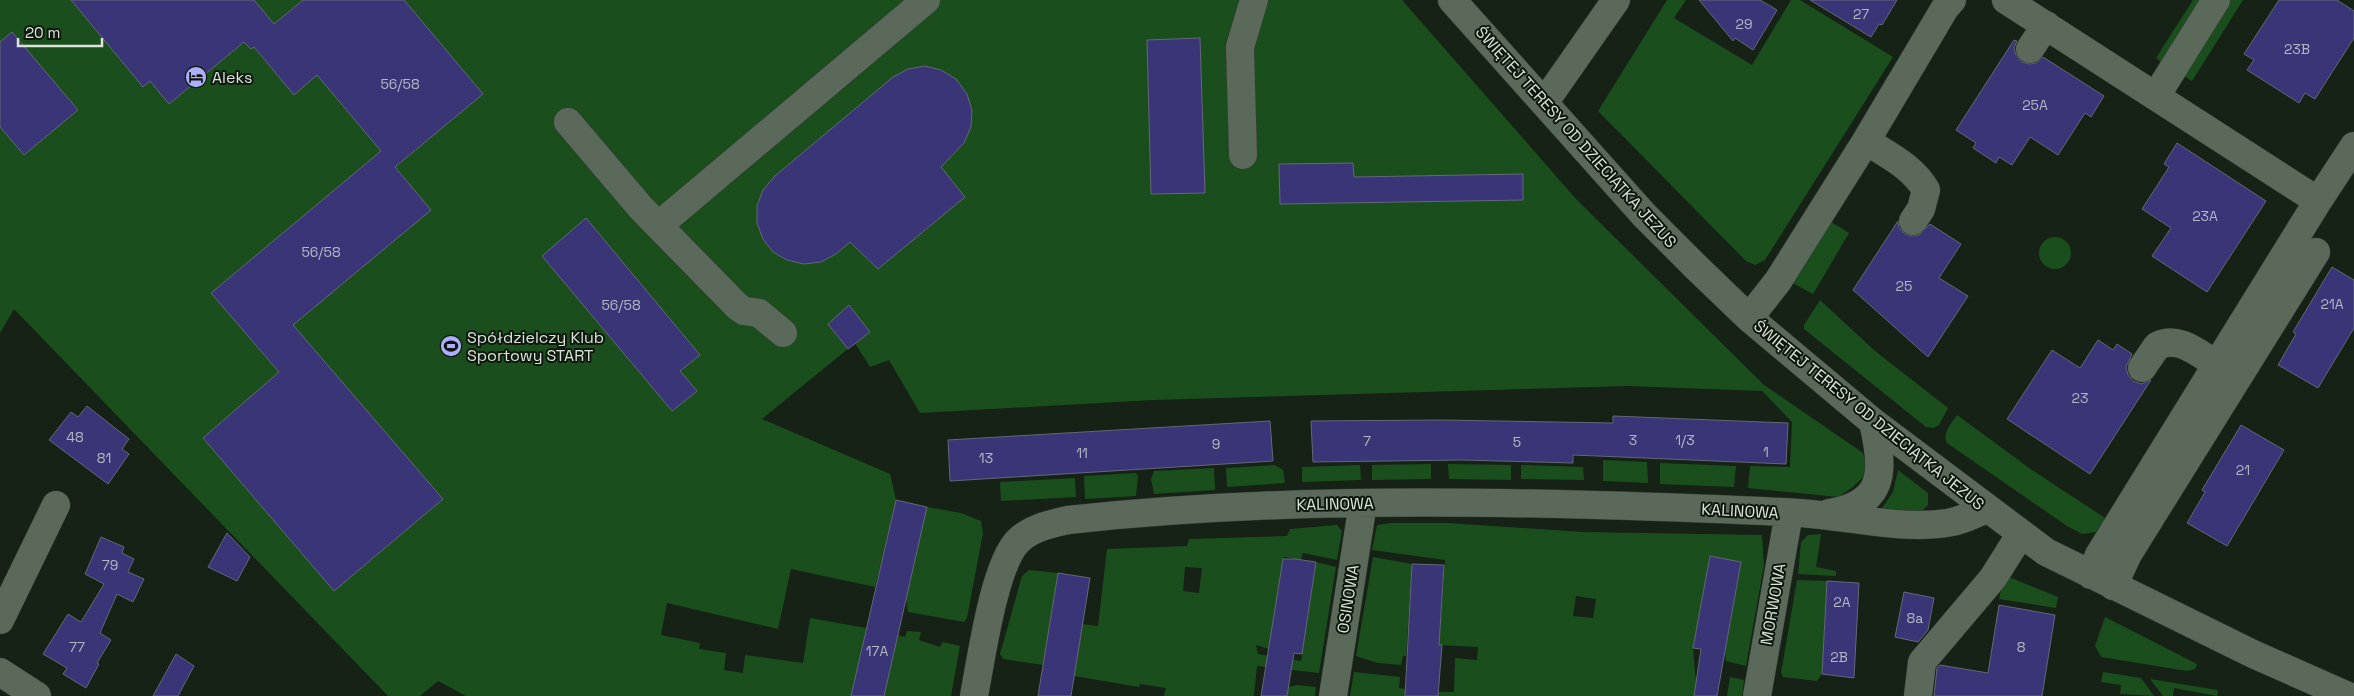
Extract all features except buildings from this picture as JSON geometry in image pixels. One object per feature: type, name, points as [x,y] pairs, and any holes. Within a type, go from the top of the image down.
[{"type":"street","points":[[659,225],[926,0]]},
{"type":"street","points":[[1243,155],[1240,47],[1254,0]]},
{"type":"street","name":"ŚWIĘTEJ TERESY OD DZIECIĄTKA JEZUS","points":[[1452,0],[1645,216],[1748,318],[1873,422],[2020,535],[2061,560],[2253,654],[2348,696]]},
{"type":"street","points":[[1544,103],[1616,0]]},
{"type":"street","points":[[1748,318],[1778,281],[1866,141],[1945,8],[1952,0]]},
{"type":"street","points":[[2006,0],[2318,201]]},
{"type":"street","points":[[2156,96],[2216,0]]},
{"type":"street","points":[[2030,49],[2046,25]]},
{"type":"street","points":[[568,122],[641,208],[738,306],[744,310],[759,313],[783,333]]},
{"type":"street","points":[[1866,141],[1920,178],[1926,190],[1921,209],[1913,221]]},
{"type":"street","points":[[2102,580],[2099,554],[2354,146]]},
{"type":"street","points":[[2102,580],[2128,554],[2316,252]]},
{"type":"street","points":[[2142,368],[2157,346],[2173,342],[2182,344],[2216,364]]},
{"type":"street","name":"KALINOWA","points":[[1820,515],[1839,512],[1861,502],[1875,487],[1880,476],[1881,462],[1873,422]]},
{"type":"street","name":"KALINOWA","points":[[974,696],[997,586],[1010,551],[1019,540],[1030,532],[1068,520],[1295,504],[1363,503],[1596,505],[1789,513],[1911,524],[1931,524],[1965,519],[1986,509]]},
{"type":"street","name":"OSINOWA","points":[[1333,696],[1363,503]]},
{"type":"street","points":[[0,620],[56,505]]},
{"type":"street","name":"MORWOWA","points":[[1757,696],[1789,513]]},
{"type":"street","points":[[1918,696],[1922,662],[1993,578],[2020,535]]},
{"type":"street","points":[[0,672],[37,696]]},
{"type":"green space","name":"Spółdzielczy Klub Sportowy START","points":[[0,0],[1402,0],[1576,199],[1764,385],[1863,453],[1866,465],[1864,476],[1853,487],[1838,497],[1748,488],[1750,466],[1790,467],[1792,422],[1762,391],[1628,386],[1153,400],[920,413],[889,360],[870,367],[855,343],[762,419],[890,474],[896,500],[875,587],[791,569],[778,629],[667,603],[661,635],[700,643],[699,649],[726,653],[724,670],[743,673],[745,655],[803,663],[810,618],[866,628],[851,696],[466,696],[438,681],[420,696],[388,696],[14,309],[0,333]]},
{"type":"green space","points":[[1667,0],[1686,0],[1674,18],[1752,65],[1791,0],[1800,0],[1893,57],[1765,260],[1755,265],[1746,261],[1598,111]]},
{"type":"green space","points":[[2193,0],[2205,0],[2164,64],[2156,58]]},
{"type":"green space","points":[[2231,0],[2243,0],[2192,81],[2183,75]]},
{"type":"green space","points":[[1828,220],[1849,233],[1813,294],[1791,282]]},
{"type":"green space","points":[[2055,237],[2061,238],[2066,242],[2070,247],[2070,259],[2066,264],[2061,268],[2055,269],[2049,268],[2044,264],[2040,259],[2039,253],[2040,247],[2044,242],[2049,238]]},
{"type":"green space","points":[[1820,300],[1875,351],[1948,408],[1939,425],[1934,428],[1926,427],[1804,329],[1804,325]]},
{"type":"green space","points":[[1957,415],[2032,470],[2105,518],[2096,532],[2082,534],[2067,526],[1947,443],[1946,432]]},
{"type":"green space","points":[[1603,460],[1647,462],[1648,483],[1603,481]]},
{"type":"green space","points":[[1660,463],[1736,466],[1734,487],[1660,484]]},
{"type":"green space","points":[[1431,464],[1431,479],[1372,480],[1372,465]]},
{"type":"green space","points":[[1448,464],[1511,465],[1511,480],[1449,479]]},
{"type":"green space","points":[[1275,465],[1283,470],[1285,483],[1227,487],[1226,468]]},
{"type":"green space","points":[[1360,465],[1361,480],[1302,482],[1302,467]]},
{"type":"green space","points":[[1521,465],[1583,467],[1584,480],[1521,479]]},
{"type":"green space","points":[[1214,468],[1215,490],[1154,494],[1151,479],[1154,471]]},
{"type":"green space","points":[[1898,470],[1928,493],[1928,505],[1921,512],[1882,508],[1893,492]]},
{"type":"green space","points":[[1136,473],[1138,476],[1136,496],[1085,499],[1084,476]]},
{"type":"green space","points":[[1075,478],[1076,497],[1001,501],[1000,482]]},
{"type":"green space","points":[[927,507],[961,513],[981,521],[983,533],[967,618],[964,622],[908,612],[906,597]]},
{"type":"green space","points":[[1391,523],[1447,523],[1584,532],[1762,535],[1764,565],[1746,666],[1726,661],[1725,653],[1741,562],[1710,556],[1693,648],[1696,683],[1694,696],[1438,696],[1438,692],[1454,692],[1455,658],[1477,660],[1478,647],[1439,645],[1445,560],[1372,550],[1377,525]],"holes":[[[1576,596],[1596,599],[1593,618],[1573,616]]]},
{"type":"green space","points":[[1337,525],[1342,531],[1337,560],[1303,553],[1301,560],[1284,557],[1269,649],[1256,645],[1258,654],[1301,661],[1316,562],[1336,567],[1319,673],[1257,666],[1254,696],[1164,696],[1166,688],[1140,684],[1139,687],[1074,676],[1082,624],[1098,626],[1107,549],[1187,546],[1189,539],[1287,536],[1290,529]],"holes":[[[1185,567],[1202,568],[1199,593],[1183,591]]]},
{"type":"green space","points":[[1821,534],[1816,567],[1836,571],[1836,576],[1798,574],[1801,542],[1808,535]]},
{"type":"green space","points":[[1373,557],[1412,564],[1406,656],[1403,656],[1401,665],[1378,663],[1356,656]]},
{"type":"green space","points":[[1029,570],[1058,573],[1043,665],[1003,659],[1000,654],[1022,576]]},
{"type":"green space","points":[[2004,575],[2058,597],[2056,608],[1999,599]]},
{"type":"green space","points":[[1797,580],[1827,581],[1822,674],[1817,681],[1783,677],[1781,673]]},
{"type":"green space","points":[[2105,617],[2197,664],[2195,669],[2187,671],[2101,657],[2095,646]]},
{"type":"green space","points":[[907,631],[921,632],[919,640],[940,647],[943,642],[960,646],[951,696],[884,696],[897,635],[905,637]]},
{"type":"green space","points":[[1354,672],[1400,677],[1399,688],[1405,689],[1405,696],[1350,696]]},
{"type":"green space","points":[[2103,672],[2141,678],[2154,696],[2120,694],[2121,685],[2101,682]]},
{"type":"green space","points":[[1730,677],[1744,680],[1742,696],[1727,696]]},
{"type":"green space","points":[[2150,679],[2218,690],[2217,696],[2174,688],[2173,696],[2163,696]]},
{"type":"green space","points":[[1297,685],[1316,687],[1315,696],[1287,696],[1288,687]]},
{"type":"place","name":"Aleks","points":[[196,77]]},
{"type":"place","name":"Spółdzielczy Klub Sportowy START","points":[[451,346]]}]
